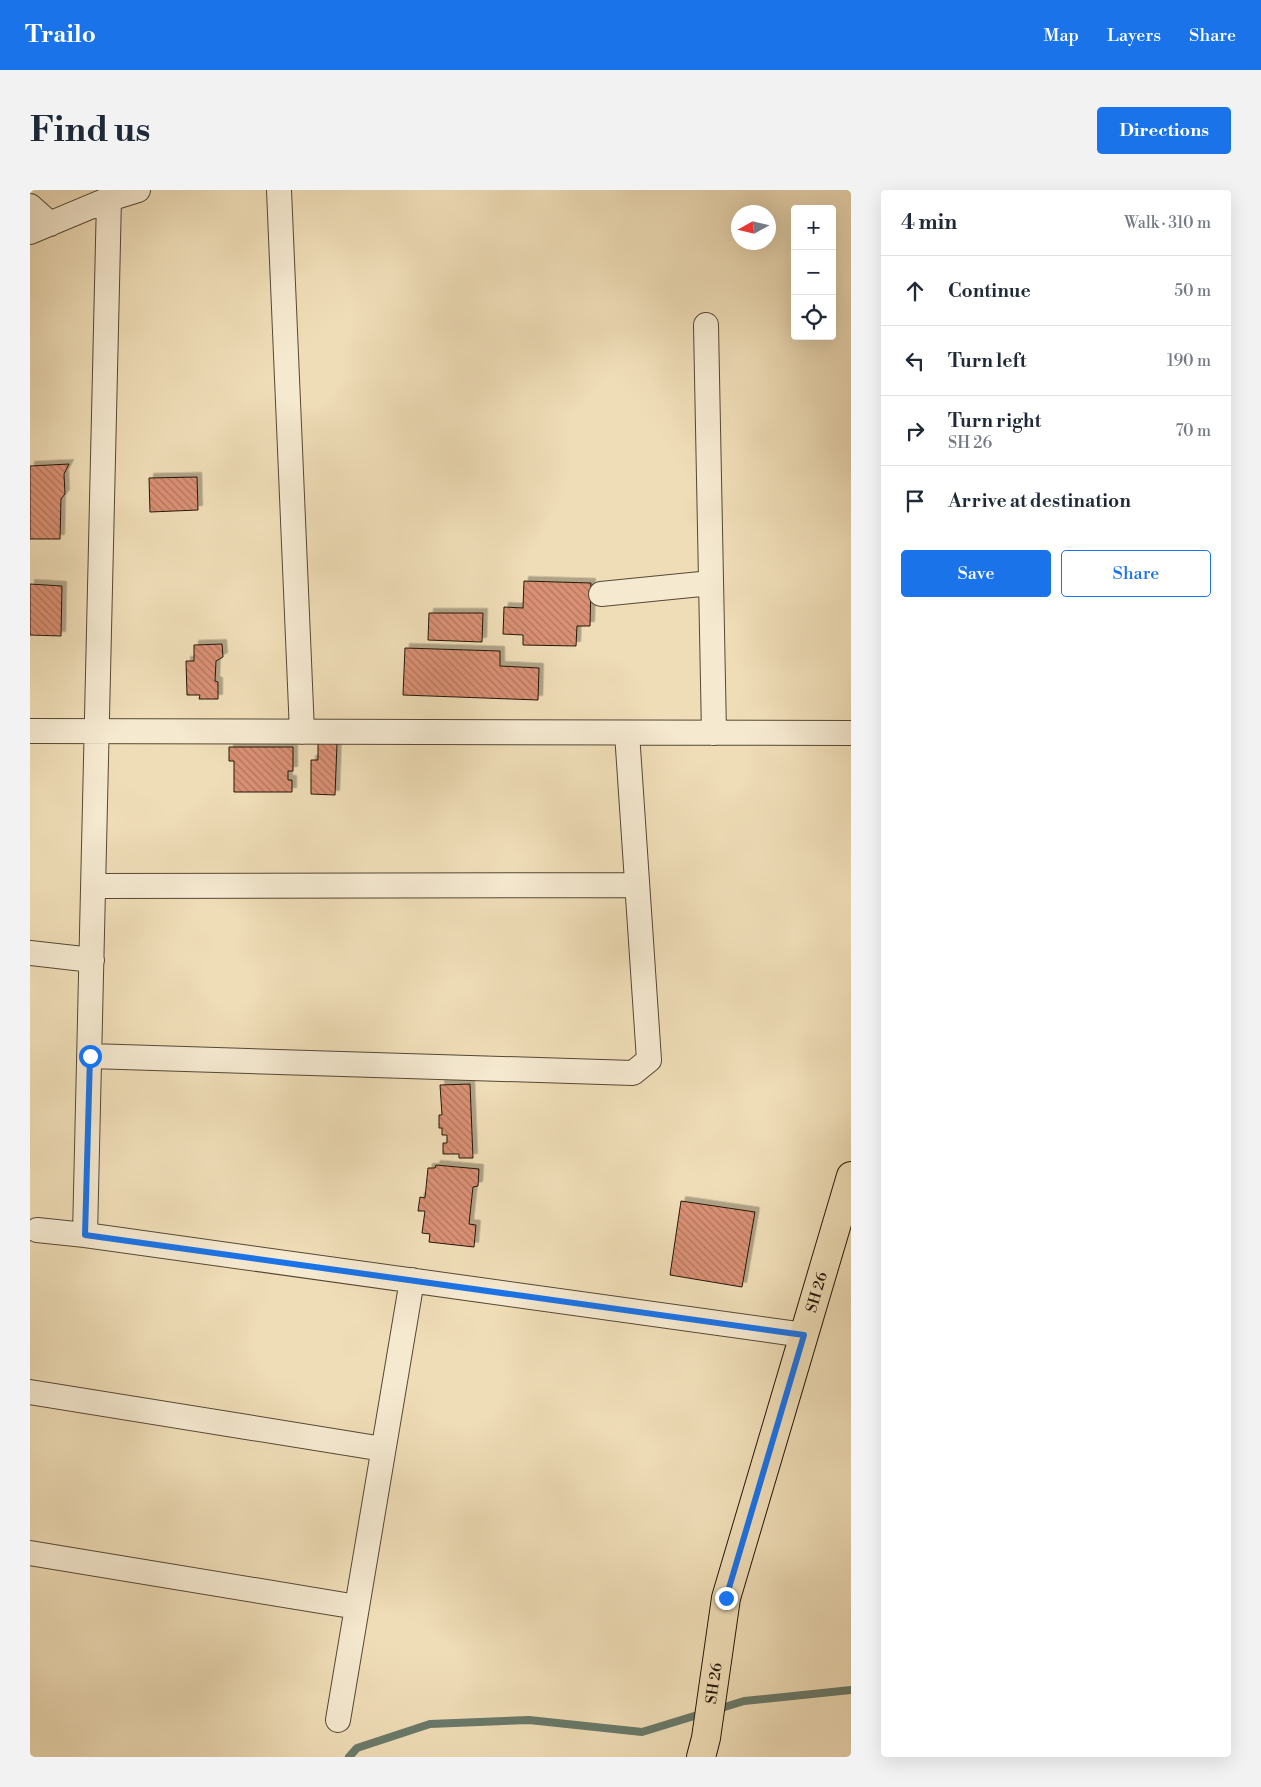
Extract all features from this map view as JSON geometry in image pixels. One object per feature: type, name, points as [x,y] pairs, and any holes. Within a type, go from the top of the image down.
[{"type":"main road","name":"SH 26","points":[[703,1747],[726,1598],[851,1176]]},
{"type":"street","points":[[30,206],[40,228],[109,199],[138,190]]},
{"type":"street","points":[[279,190],[302,732]]},
{"type":"street","points":[[85,1235],[109,199]]},
{"type":"street","points":[[706,325],[714,733]]},
{"type":"street","points":[[601,594],[711,583]]},
{"type":"street","points":[[30,731],[851,733]]},
{"type":"street","points":[[90,1056],[633,1073],[649,1060],[627,732]]},
{"type":"street","points":[[94,886],[637,885]]},
{"type":"street","points":[[30,953],[92,960]]},
{"type":"street","points":[[37,1230],[85,1235],[804,1335]]},
{"type":"street","points":[[338,1720],[412,1280]]},
{"type":"street","points":[[30,1392],[383,1449]]},
{"type":"street","points":[[30,1553],[357,1607]]},
{"type":"building","points":[[69,464],[64,474],[65,494],[61,499],[60,539],[30,539],[30,466]]},
{"type":"building","points":[[197,477],[198,510],[150,512],[149,478]]},
{"type":"building","points":[[524,581],[591,583],[590,626],[577,626],[576,646],[523,645],[523,635],[503,634],[504,607],[523,608]]},
{"type":"building","points":[[30,584],[62,586],[61,636],[30,635]]},
{"type":"building","points":[[429,613],[483,613],[482,642],[428,640]]},
{"type":"building","points":[[222,644],[223,657],[216,661],[215,681],[218,682],[218,699],[199,699],[200,695],[187,695],[186,661],[194,661],[194,645]]},
{"type":"building","points":[[405,648],[500,651],[500,666],[539,668],[538,700],[403,695]]},
{"type":"building","points":[[318,742],[337,744],[335,795],[311,794],[311,760],[318,760]]},
{"type":"building","points":[[229,747],[293,747],[293,771],[288,771],[288,780],[292,780],[292,792],[234,792],[234,761],[229,761]]},
{"type":"building","points":[[470,1084],[473,1158],[459,1158],[459,1154],[443,1154],[443,1143],[447,1143],[447,1135],[442,1135],[442,1128],[439,1128],[439,1115],[442,1115],[440,1085]]},
{"type":"building","points":[[436,1165],[479,1169],[478,1186],[473,1187],[469,1224],[476,1225],[474,1247],[429,1242],[430,1234],[422,1233],[425,1211],[418,1211],[420,1197],[425,1198],[428,1168],[435,1168]]},
{"type":"building","points":[[681,1201],[755,1212],[742,1287],[670,1275]]},
{"type":"waterway","points":[[715,1710],[744,1701],[851,1690]]},
{"type":"waterway","points":[[349,1757],[357,1748],[430,1724],[529,1720],[642,1732],[704,1713]]},
{"type":"route","points":[[90,1056],[85,1235],[804,1335],[726,1598]]}]
